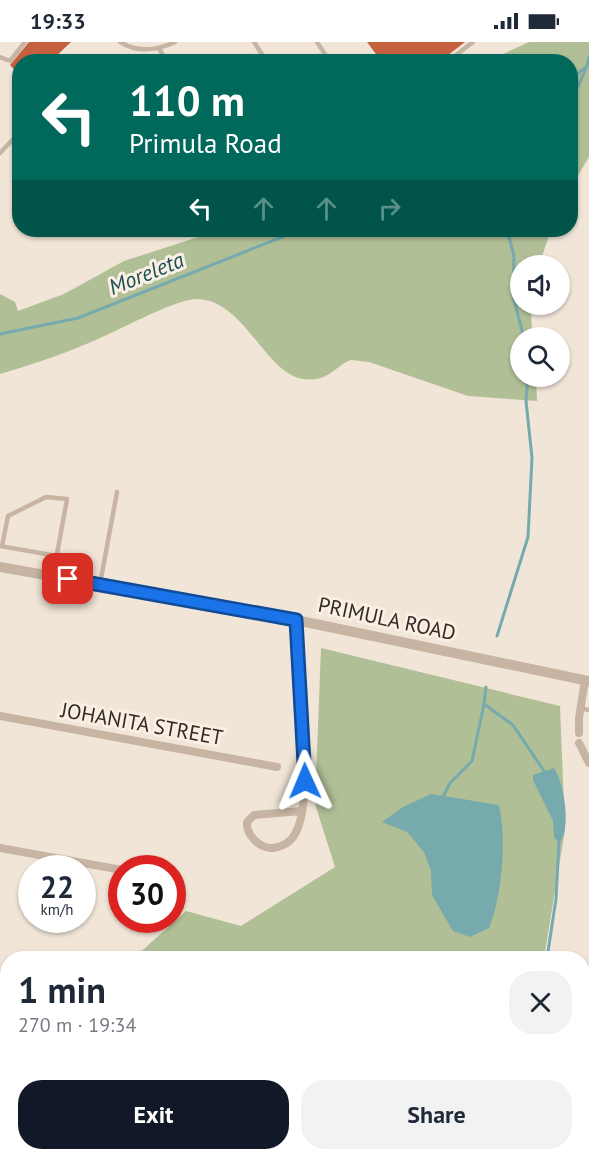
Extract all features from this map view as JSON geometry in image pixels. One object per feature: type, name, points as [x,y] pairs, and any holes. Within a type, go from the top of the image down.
[{"type":"street","name":"PRIMULA ROAD","points":[[0,567],[296,620],[588,678]]},
{"type":"street","points":[[296,620],[305,764],[301,811],[295,835],[279,847],[261,846],[251,837],[246,827],[247,822],[254,815],[301,811]]},
{"type":"street","points":[[579,733],[588,678]]},
{"type":"street","name":"JOHANITA STREET","points":[[0,716],[277,767]]},
{"type":"street","points":[[579,743],[589,763]]},
{"type":"street","points":[[0,848],[108,867]]},
{"type":"lane","points":[[16,54],[25,42]]},
{"type":"lane","points":[[120,42],[135,49],[159,48],[175,42]]},
{"type":"lane","points":[[457,54],[473,42]]},
{"type":"lane","points":[[159,48],[162,54]]},
{"type":"lane","points":[[0,153],[12,140]]},
{"type":"lane","points":[[100,585],[117,492]]},
{"type":"lane","points":[[52,576],[57,556],[66,498],[46,496],[8,516],[1,546],[57,556]]},
{"type":"green space","points":[[529,42],[589,42],[589,157],[578,176],[578,54],[503,54]]},
{"type":"green space","points":[[198,237],[549,237],[542,255],[510,255],[510,315],[531,315],[532,327],[510,327],[510,387],[536,387],[537,401],[468,396],[369,362],[351,360],[324,377],[302,379],[286,372],[272,360],[231,313],[215,303],[196,299],[173,305],[68,351],[0,374],[0,294],[15,302],[18,311],[64,294],[124,261]]},
{"type":"green space","points":[[321,648],[560,706],[565,830],[545,951],[142,951],[162,933],[186,933],[186,911],[241,926],[335,867],[315,804]]},
{"type":"water","points":[[554,768],[561,784],[566,817],[563,837],[559,843],[554,837],[553,821],[533,780],[533,775]]},
{"type":"water","points":[[431,794],[499,805],[503,850],[497,900],[489,928],[470,937],[453,931],[432,895],[431,871],[424,852],[407,832],[382,822],[403,807]]},
{"type":"building","points":[[29,42],[71,42],[58,54],[19,54]]},
{"type":"building","points":[[367,42],[465,42],[449,54],[376,54]]},
{"type":"waterway","name":"Moreleta","points":[[578,73],[587,66],[589,57]]},
{"type":"waterway","points":[[578,87],[587,66]]},
{"type":"waterway","name":"Moreleta","points":[[0,334],[78,318],[282,237]]},
{"type":"waterway","points":[[509,237],[514,256],[513,296],[521,327]]},
{"type":"waterway","points":[[497,636],[528,537],[532,458],[526,401],[527,387]]},
{"type":"waterway","points":[[486,687],[484,704],[513,725],[546,774]]},
{"type":"waterway","points":[[443,797],[450,783],[472,761],[484,704]]},
{"type":"waterway","points":[[548,951],[556,899],[559,841]]},
{"type":"route","points":[[68,579],[296,620],[305,781]]}]
